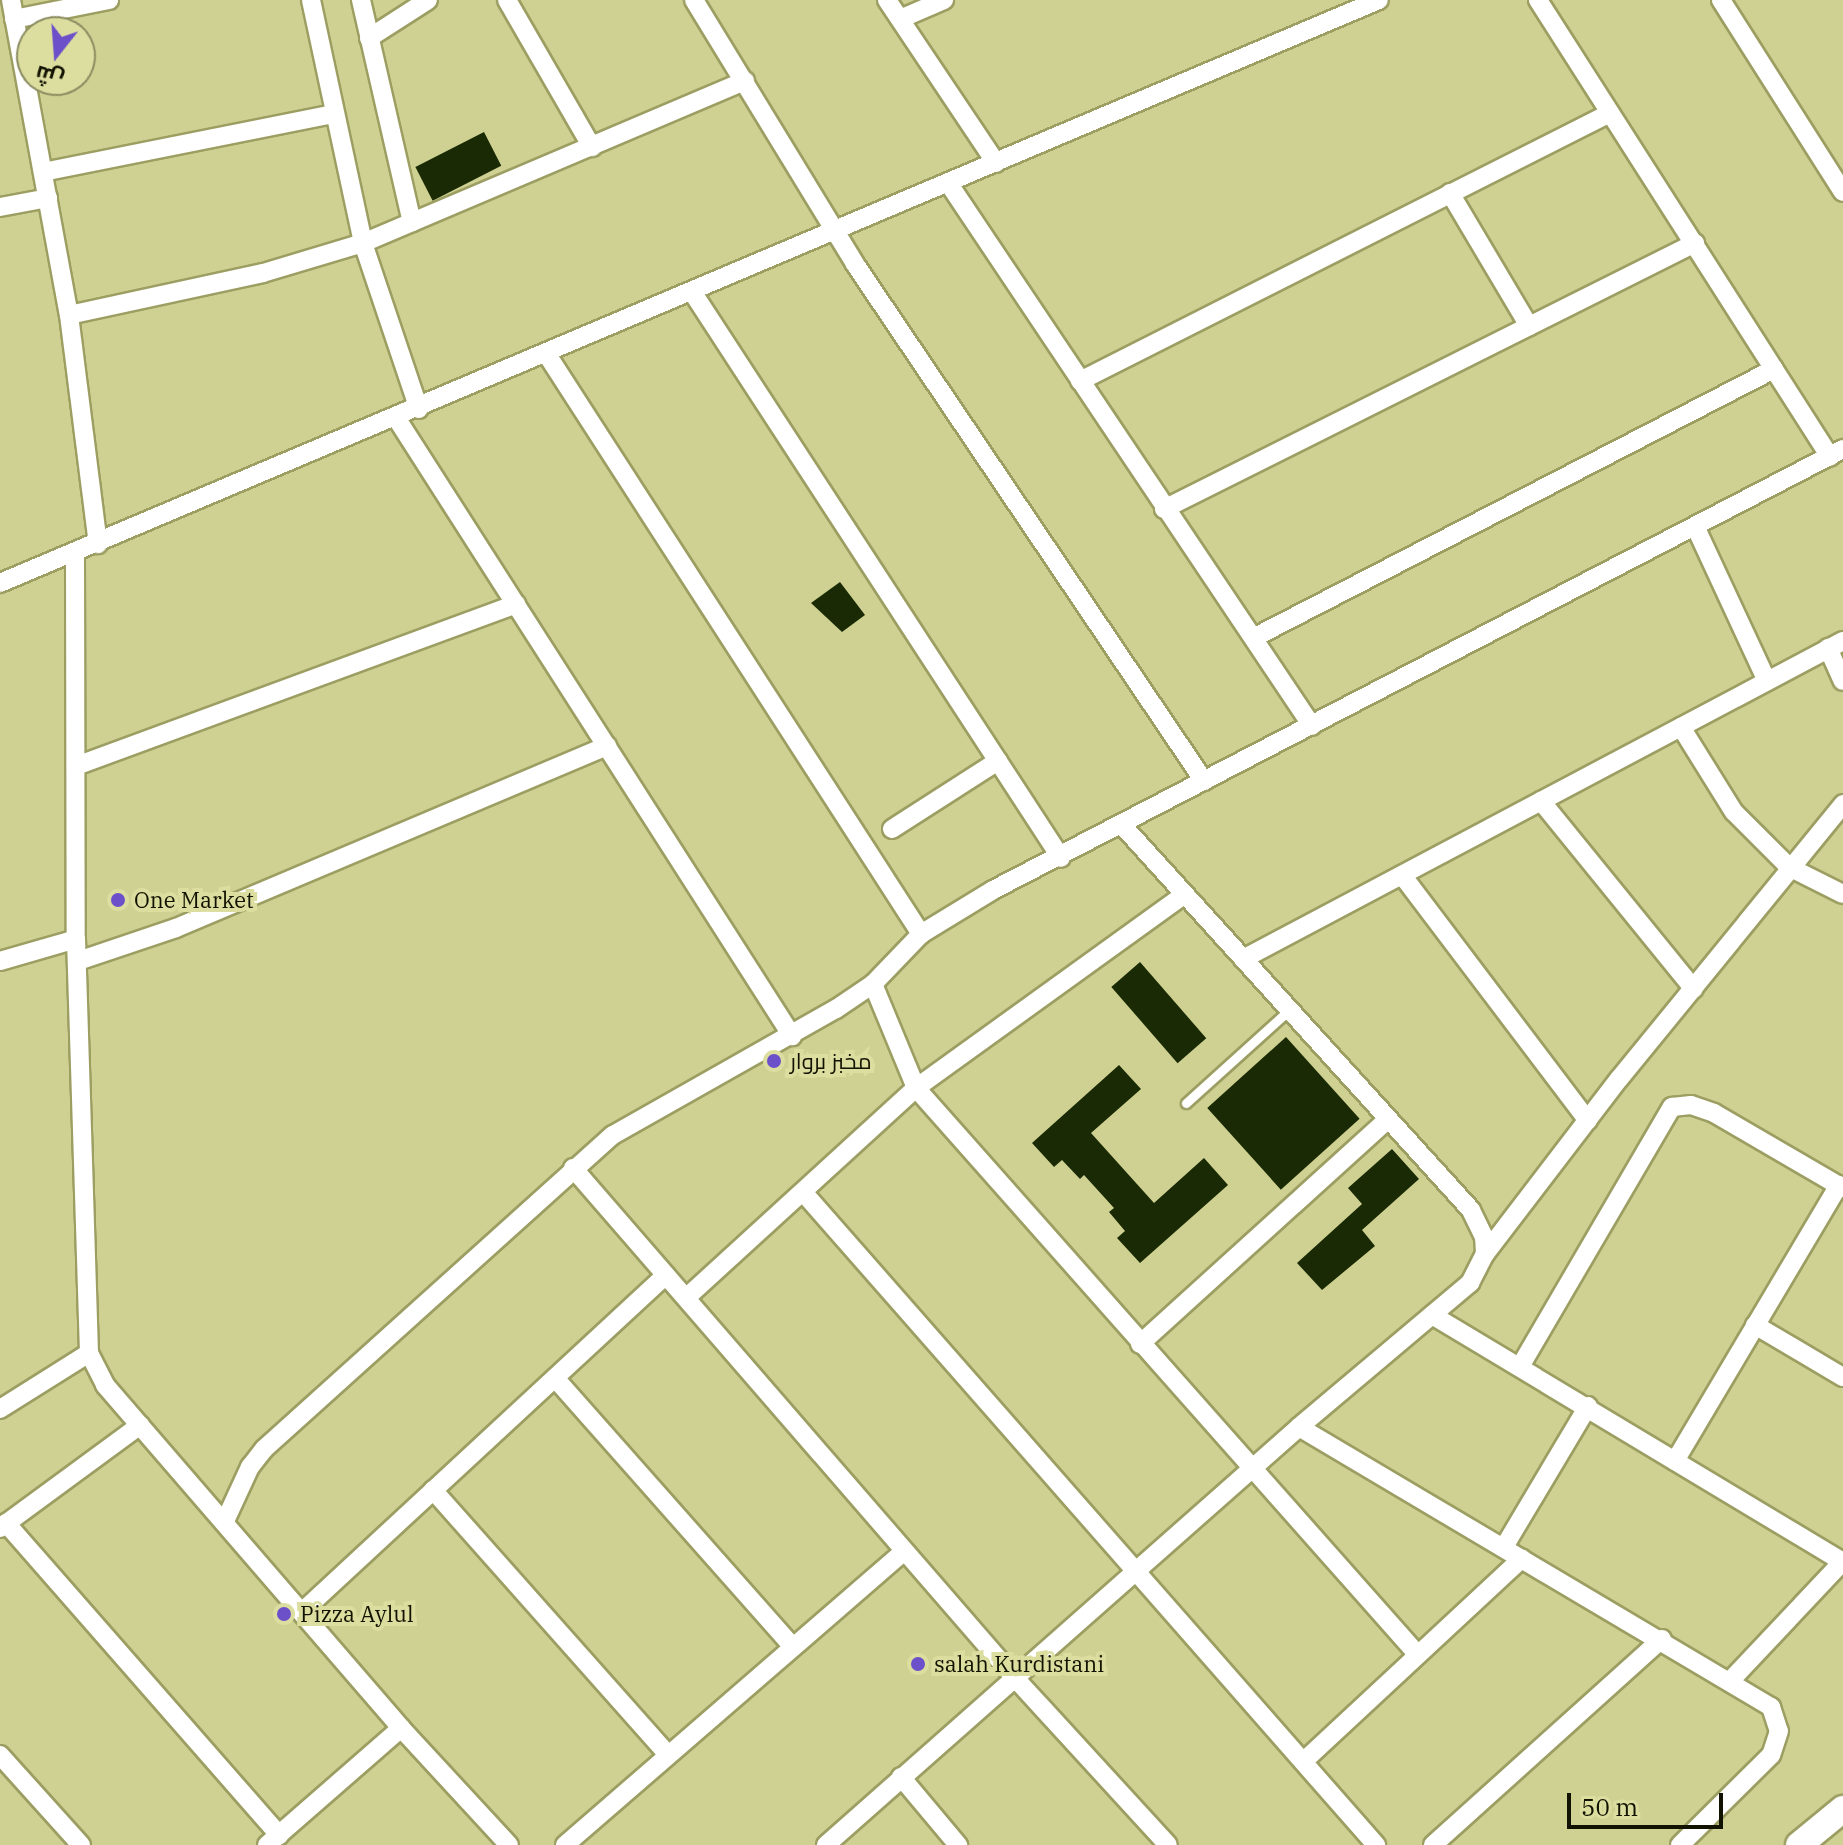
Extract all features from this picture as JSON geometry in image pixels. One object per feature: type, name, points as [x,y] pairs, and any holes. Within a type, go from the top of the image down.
[{"type":"main road","points":[[1799,1845],[1843,1809]]},
{"type":"street","points":[[11,0],[69,315],[98,544]]},
{"type":"street","points":[[14,19],[109,0]]},
{"type":"street","points":[[311,0],[363,243],[419,409]]},
{"type":"street","points":[[361,0],[412,222]]},
{"type":"street","points":[[369,38],[428,0]]},
{"type":"street","points":[[507,0],[592,147]]},
{"type":"street","points":[[694,0],[838,229],[855,264],[1204,781]]},
{"type":"street","points":[[887,0],[996,163]]},
{"type":"street","points":[[900,19],[944,0]]},
{"type":"street","points":[[0,583],[397,419],[949,184],[1353,5],[1379,0]]},
{"type":"street","points":[[225,1521],[250,1467],[264,1449],[613,1135],[792,1036],[873,984],[921,934],[993,890],[1061,858],[1836,453],[1774,369],[1538,0]]},
{"type":"street","points":[[1721,0],[1843,192]]},
{"type":"street","points":[[69,315],[263,273],[363,243],[745,81]]},
{"type":"street","points":[[1080,381],[1610,113]]},
{"type":"street","points":[[43,172],[333,114]]},
{"type":"street","points":[[949,184],[1312,726]]},
{"type":"street","points":[[1450,193],[1529,326]]},
{"type":"street","points":[[0,207],[48,198]]},
{"type":"street","points":[[1164,509],[1695,243]]},
{"type":"street","points":[[693,293],[1061,858]]},
{"type":"street","points":[[546,353],[921,934]]},
{"type":"street","points":[[1255,637],[1774,369]]},
{"type":"street","points":[[397,419],[792,1036]]},
{"type":"street","points":[[1695,526],[1767,681]]},
{"type":"street","points":[[75,554],[76,939],[89,1353],[105,1385],[304,1610],[401,1728],[509,1845]]},
{"type":"street","points":[[76,766],[516,604]]},
{"type":"street","points":[[1243,959],[1836,644],[1843,681]]},
{"type":"street","points":[[1681,727],[1734,812],[1789,867],[1843,894]]},
{"type":"street","points":[[78,961],[176,928],[607,746]]},
{"type":"street","points":[[892,829],[998,761]]},
{"type":"street","points":[[1541,801],[1694,989]]},
{"type":"street","points":[[826,1845],[1299,1427],[1470,1283],[1485,1254],[1588,1121],[1789,867],[1843,804]]},
{"type":"street","points":[[1122,825],[1471,1210],[1485,1254]]},
{"type":"street","points":[[1402,875],[1588,1121]]},
{"type":"street","points":[[687,1297],[916,1088],[1184,895]]},
{"type":"street","points":[[0,961],[76,939]]},
{"type":"street","points":[[873,984],[916,1088],[1250,1470],[1418,1655]]},
{"type":"street","points":[[1521,1365],[1672,1107],[1691,1105],[1714,1113],[1841,1186],[1675,1461]]},
{"type":"street","points":[[1140,1344],[1388,1119]]},
{"type":"street","points":[[573,1168],[1015,1678],[1168,1845]]},
{"type":"street","points":[[803,1192],[1134,1574],[1305,1760],[1376,1845]]},
{"type":"street","points":[[304,1610],[666,1275]]},
{"type":"street","points":[[1432,1315],[1521,1365],[1843,1561],[1731,1680]]},
{"type":"street","points":[[1755,1325],[1843,1377]]},
{"type":"street","points":[[0,1409],[89,1353]]},
{"type":"street","points":[[555,1378],[793,1647]]},
{"type":"street","points":[[1504,1547],[1588,1406]]},
{"type":"street","points":[[140,1425],[3,1526],[273,1840],[401,1728]]},
{"type":"street","points":[[1299,1427],[1662,1639],[1771,1707],[1777,1718],[1777,1743],[1757,1773],[1680,1845]]},
{"type":"street","points":[[433,1490],[668,1755]]},
{"type":"street","points":[[565,1845],[905,1551]]},
{"type":"street","points":[[1305,1760],[1522,1558]]},
{"type":"street","points":[[1433,1845],[1662,1639]]},
{"type":"street","points":[[0,1755],[81,1845]]},
{"type":"street","points":[[901,1777],[958,1845]]},
{"type":"lane","points":[[1186,1103],[1289,1010]]},
{"type":"building","points":[[484,132],[501,166],[433,201],[415,167]]},
{"type":"building","points":[[840,582],[865,615],[842,632],[811,603]]},
{"type":"building","points":[[1140,962],[1206,1038],[1178,1063],[1111,987]]},
{"type":"building","points":[[1286,1037],[1360,1119],[1281,1190],[1207,1108]]},
{"type":"building","points":[[1119,1065],[1141,1089],[1091,1133],[1154,1203],[1204,1158],[1228,1185],[1140,1263],[1117,1238],[1125,1231],[1109,1212],[1114,1208],[1084,1175],[1080,1179],[1062,1160],[1054,1167],[1032,1143]]},
{"type":"building","points":[[1392,1149],[1419,1179],[1362,1230],[1375,1246],[1322,1290],[1297,1263],[1362,1204],[1348,1188]]},
{"type":"place","name":"One Market","points":[[118,900]]},
{"type":"place","name":"مخبز بروار","points":[[774,1061]]},
{"type":"place","name":"Pizza Aylul","points":[[284,1614]]},
{"type":"place","name":"salah Kurdistani","points":[[918,1664]]}]
